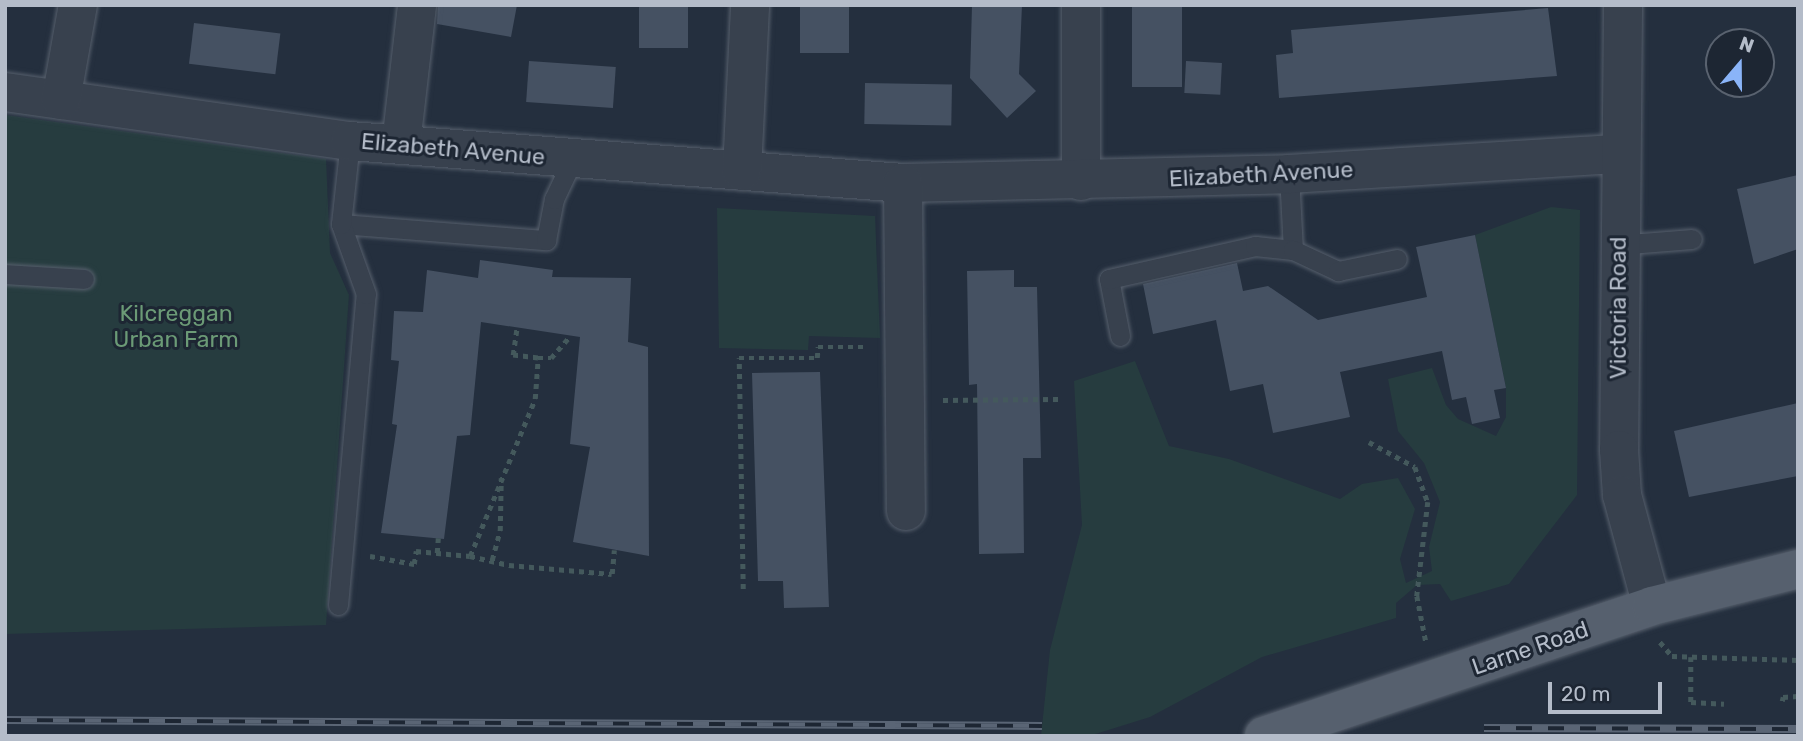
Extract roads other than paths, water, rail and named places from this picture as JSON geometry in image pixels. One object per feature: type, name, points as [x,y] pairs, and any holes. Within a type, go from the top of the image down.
[{"type":"main road","name":"Larne Road","points":[[1264,736],[1648,608],[1798,569]]},
{"type":"street","points":[[61,100],[78,5]]},
{"type":"street","points":[[401,144],[417,5]]},
{"type":"street","points":[[742,171],[750,5]]},
{"type":"street","points":[[1081,5],[1081,181]]},
{"type":"street","name":"Victoria Road","points":[[1623,5],[1617,245],[1622,495],[1648,608]]},
{"type":"street","name":"Elizabeth Avenue","points":[[5,92],[350,141],[903,183],[1081,181],[1289,174],[1619,154]]},
{"type":"street","points":[[903,183],[906,511]]},
{"type":"lane","points":[[338,605],[366,294],[341,224],[350,141]]},
{"type":"lane","points":[[341,224],[546,240],[554,199],[573,159]]},
{"type":"lane","points":[[1289,174],[1293,250]]},
{"type":"lane","points":[[1617,245],[1692,239]]},
{"type":"lane","points":[[1120,336],[1109,279],[1255,246],[1293,250],[1338,271],[1397,259]]},
{"type":"lane","points":[[5,274],[84,279]]},
{"type":"railway","points":[[5,720],[1042,726]]},
{"type":"railway","points":[[1484,728],[1798,729]]},
{"type":"park label","name":"Kilcreggan Urban Farm","points":[[176,326]]}]
